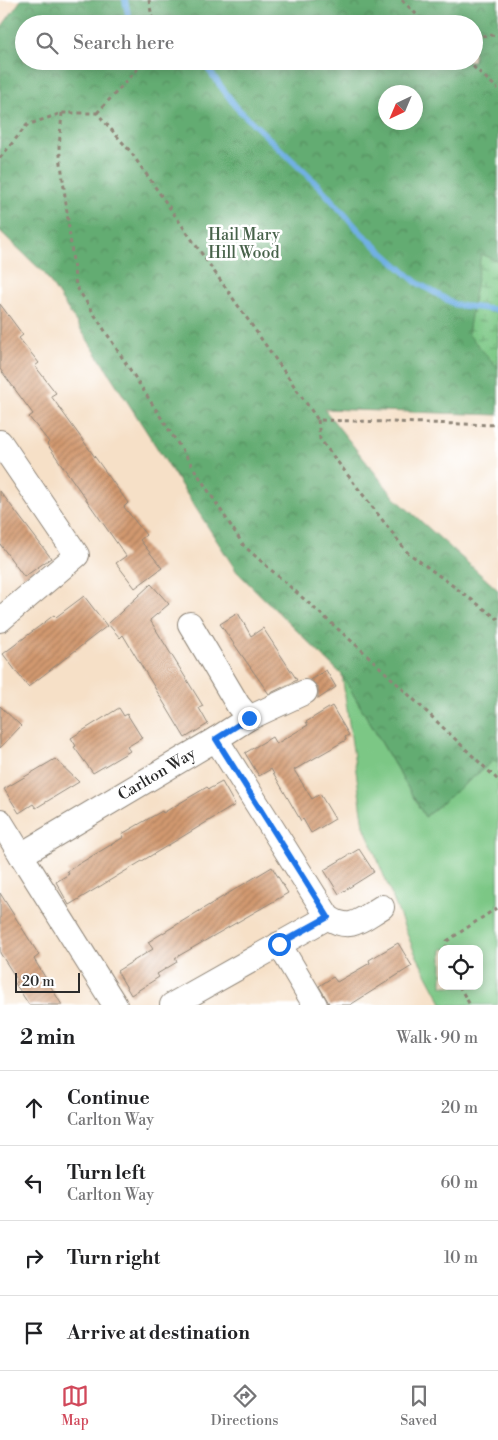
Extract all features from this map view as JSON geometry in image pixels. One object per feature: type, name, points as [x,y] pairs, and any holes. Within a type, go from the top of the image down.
[{"type":"street","points":[[0,442],[77,555],[0,620]]},
{"type":"street","points":[[190,624],[238,705],[249,718]]},
{"type":"street","name":"Carlton Way","points":[[21,855],[249,718],[305,692]]},
{"type":"street","points":[[216,739],[328,917],[342,926],[349,925],[382,907]]},
{"type":"street","points":[[0,821],[115,1005]]},
{"type":"street","points":[[172,1005],[328,917]]},
{"type":"street","points":[[279,944],[315,1005]]},
{"type":"path","points":[[402,0],[417,15]]},
{"type":"path","points":[[150,2],[151,15]]},
{"type":"path","points":[[483,36],[498,35]]},
{"type":"path","points":[[0,158],[27,125],[62,113],[97,113],[137,70]]},
{"type":"path","points":[[477,70],[498,89]]},
{"type":"path","points":[[62,113],[59,146],[76,286],[244,546],[366,653],[498,780]]},
{"type":"path","points":[[97,113],[130,151],[318,420],[320,439],[407,552],[498,619]]},
{"type":"path","points":[[318,420],[498,425]]},
{"type":"path","points":[[446,945],[447,941],[498,907]]},
{"type":"path","points":[[461,990],[470,1005]]},
{"type":"green space","name":"Hail Mary Hill Wood","points":[[21,0],[498,0],[498,415],[324,409],[395,498],[498,590],[498,764],[494,760],[425,817],[342,675],[237,572],[45,274],[0,231],[0,29]]},
{"type":"green space","points":[[481,254],[498,261],[498,368],[468,334]]},
{"type":"green space","points":[[342,675],[425,817],[494,760],[498,764],[498,1005],[443,1005],[414,951],[364,826]]},
{"type":"building","points":[[0,304],[23,335],[19,338],[39,363],[35,366],[56,393],[51,396],[128,503],[124,507],[146,535],[140,540],[162,568],[135,588],[116,563],[126,556],[47,444],[49,442],[29,417],[33,414],[0,369]]},
{"type":"building","points":[[0,491],[51,558],[24,577],[0,544]]},
{"type":"building","points":[[151,584],[169,604],[150,620],[203,706],[199,708],[208,724],[185,738],[123,635],[120,638],[108,624]]},
{"type":"building","points":[[84,596],[107,626],[28,687],[3,654],[54,615],[56,617]]},
{"type":"building","points":[[238,613],[251,636],[263,628],[297,680],[269,694],[220,624]]},
{"type":"building","points":[[326,670],[336,687],[318,699],[318,687],[310,680]]},
{"type":"building","points":[[0,706],[21,726],[0,748]]},
{"type":"building","points":[[332,706],[349,735],[345,737],[346,740],[294,770],[312,799],[320,794],[335,819],[311,833],[303,819],[301,821],[271,769],[259,776],[245,753],[272,737],[276,744],[308,725],[306,722]]},
{"type":"building","points":[[119,708],[124,716],[127,714],[142,738],[127,747],[130,751],[93,773],[74,747],[76,746],[71,738]]},
{"type":"building","points":[[55,759],[79,782],[36,808],[33,804],[19,813],[4,789]]},
{"type":"building","points":[[222,782],[235,805],[69,905],[56,882],[69,874],[67,871],[124,837],[122,834],[162,811],[163,813],[207,787],[209,789]]},
{"type":"building","points":[[359,849],[374,872],[339,894],[324,870]]},
{"type":"building","points":[[272,867],[288,893],[175,958],[177,962],[157,974],[159,977],[131,995],[117,971],[153,949],[148,942]]},
{"type":"building","points":[[0,893],[39,955],[34,959],[62,1005],[29,1005],[15,983],[18,981],[0,953]]},
{"type":"building","points":[[398,943],[412,966],[350,1005],[330,1005],[319,986],[333,977],[337,982],[370,963],[369,960]]},
{"type":"waterway","points":[[125,0],[128,15]]},
{"type":"waterway","points":[[209,70],[237,108],[320,187],[362,234],[416,282],[456,305],[498,310]]},
{"type":"route","points":[[249,718],[216,739],[328,917],[279,944]]}]
